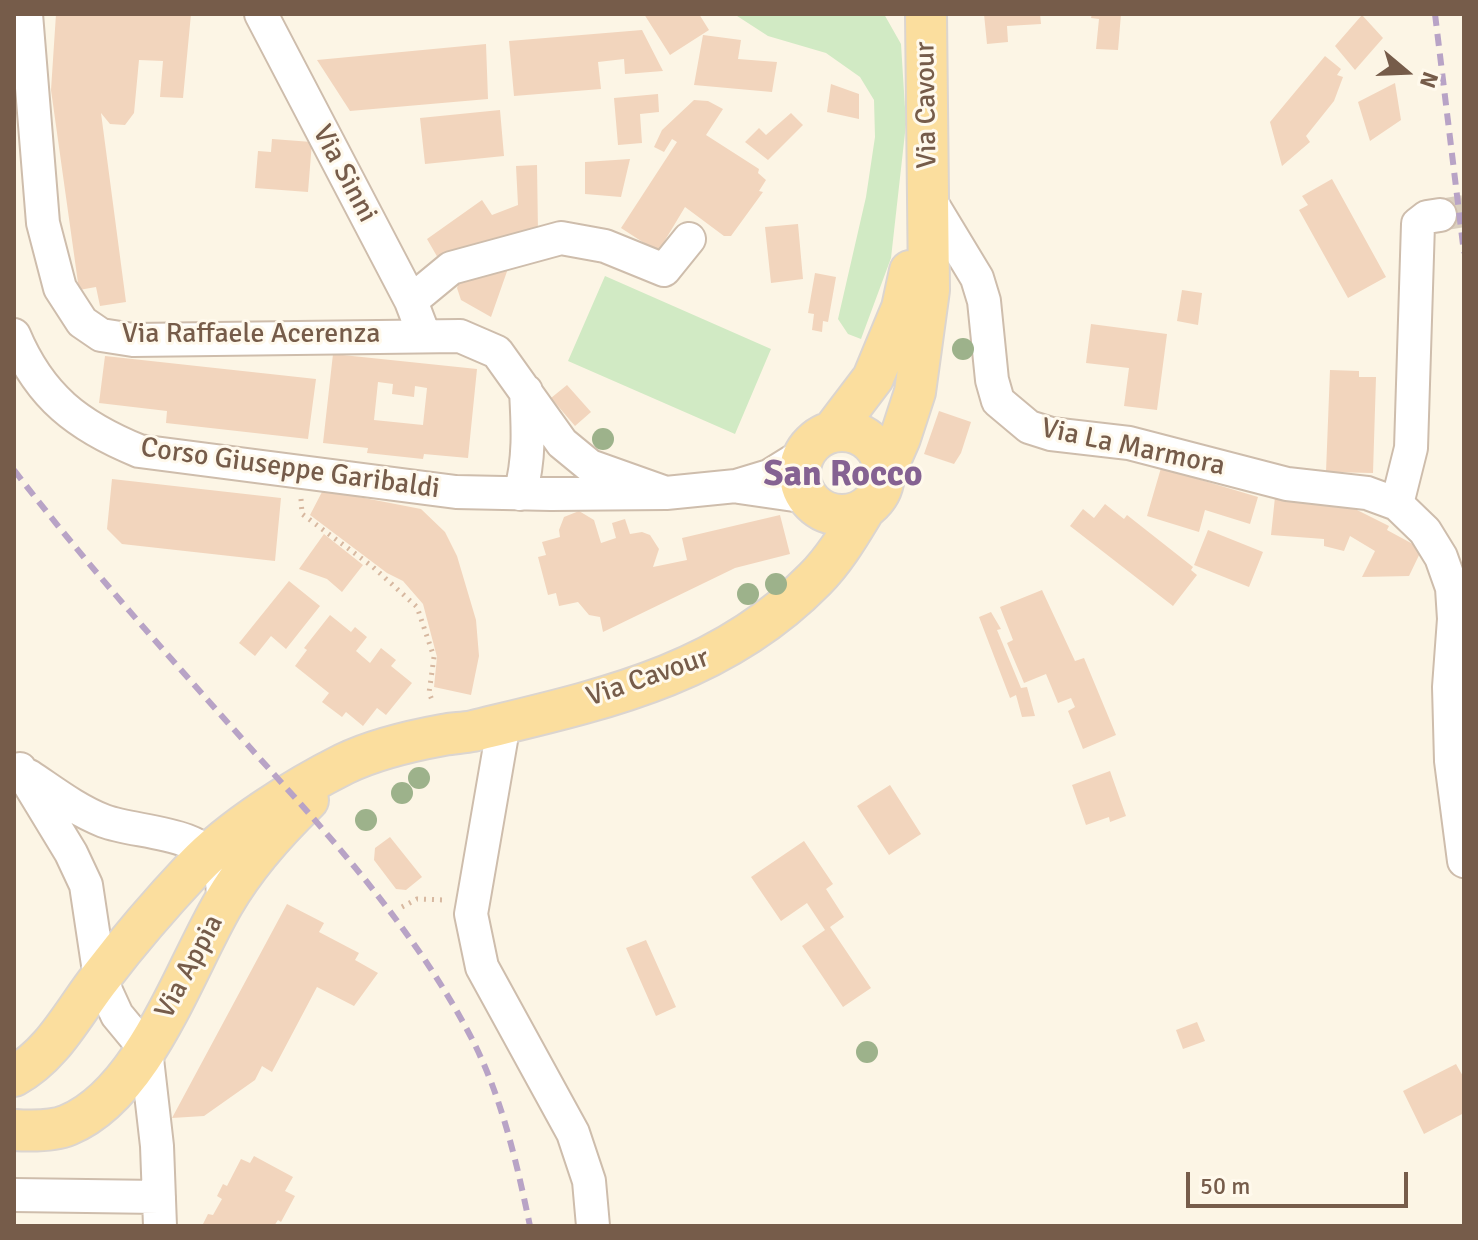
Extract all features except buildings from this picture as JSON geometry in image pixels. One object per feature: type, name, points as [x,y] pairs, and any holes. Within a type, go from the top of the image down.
[{"type":"main road","name":"Via Cavour","points":[[504,723],[657,680],[691,667],[749,634],[817,578],[864,510],[875,500],[915,392],[929,290],[926,14]]},
{"type":"main road","name":"Via Cavour","points":[[819,443],[873,378],[902,308],[928,197]]},
{"type":"main road","points":[[817,578],[824,540],[816,504],[802,483],[801,467],[819,443],[851,432],[868,439],[880,454],[885,472]]},
{"type":"main road","name":"Via Cavour","points":[[816,504],[844,515],[864,510]]},
{"type":"main road","name":"Via Appia","points":[[14,1076],[29,1068],[49,1048],[100,978],[208,855],[253,818],[345,764],[407,742],[504,723]]},
{"type":"main road","name":"Via Appia","points":[[14,1130],[66,1126],[94,1111],[115,1091],[146,1050],[224,902],[284,824],[345,764]]},
{"type":"street","name":"Via Raffaele Acerenza","points":[[26,14],[43,223],[60,288],[82,322],[101,335],[133,340],[460,336],[497,352],[562,443],[590,466],[666,493]]},
{"type":"street","name":"Via Sinni","points":[[261,14],[411,301],[424,335]]},
{"type":"street","name":"Via La Marmora","points":[[928,197],[977,278],[984,301],[992,380],[998,401],[1029,427],[1051,434],[1129,443],[1287,484],[1367,493],[1397,504],[1425,531],[1441,557],[1452,588],[1454,619],[1449,687],[1451,761],[1464,861]]},
{"type":"street","points":[[1397,504],[1411,448],[1418,224],[1427,217],[1440,215]]},
{"type":"street","points":[[411,301],[451,268],[561,238],[605,246],[664,270],[689,239]]},
{"type":"street","name":"Corso Giuseppe Garibaldi","points":[[14,335],[23,357],[51,395],[73,417],[102,436],[139,451],[456,492],[666,493]]},
{"type":"street","points":[[520,494],[529,441],[526,391]]},
{"type":"street","name":"Via Cavour","points":[[666,493],[736,486],[769,476],[819,443]]},
{"type":"street","name":"Via Cavour","points":[[736,486],[816,504]]},
{"type":"street","points":[[504,723],[471,914],[482,967],[573,1133],[589,1181],[593,1226]]},
{"type":"street","points":[[17,766],[87,813],[127,828],[197,845],[218,865],[224,902]]},
{"type":"street","points":[[14,1195],[160,1211],[157,1146],[146,1050],[117,1015],[100,978],[86,885],[71,853],[17,766]]},
{"type":"path","points":[[300,471],[302,514],[373,567],[417,607],[434,657],[429,693],[446,734]]},
{"type":"path","points":[[402,907],[417,899],[444,900],[471,914]]},
{"type":"green space","points":[[734,14],[884,14],[901,44],[906,124],[891,258],[861,339],[848,334],[838,319],[866,197],[875,137],[874,100],[860,77],[826,53],[768,36]]},
{"type":"green space","points":[[605,276],[771,349],[735,434],[568,361]]},
{"type":"tunnel","points":[[1440,215],[1464,211]]},
{"type":"railway","points":[[1435,14],[1464,253]]},
{"type":"railway","points":[[14,470],[131,613],[344,854],[427,963],[473,1041],[492,1085],[514,1155],[530,1226]]},
{"type":"district","name":"San Rocco","points":[[843,476]]}]
